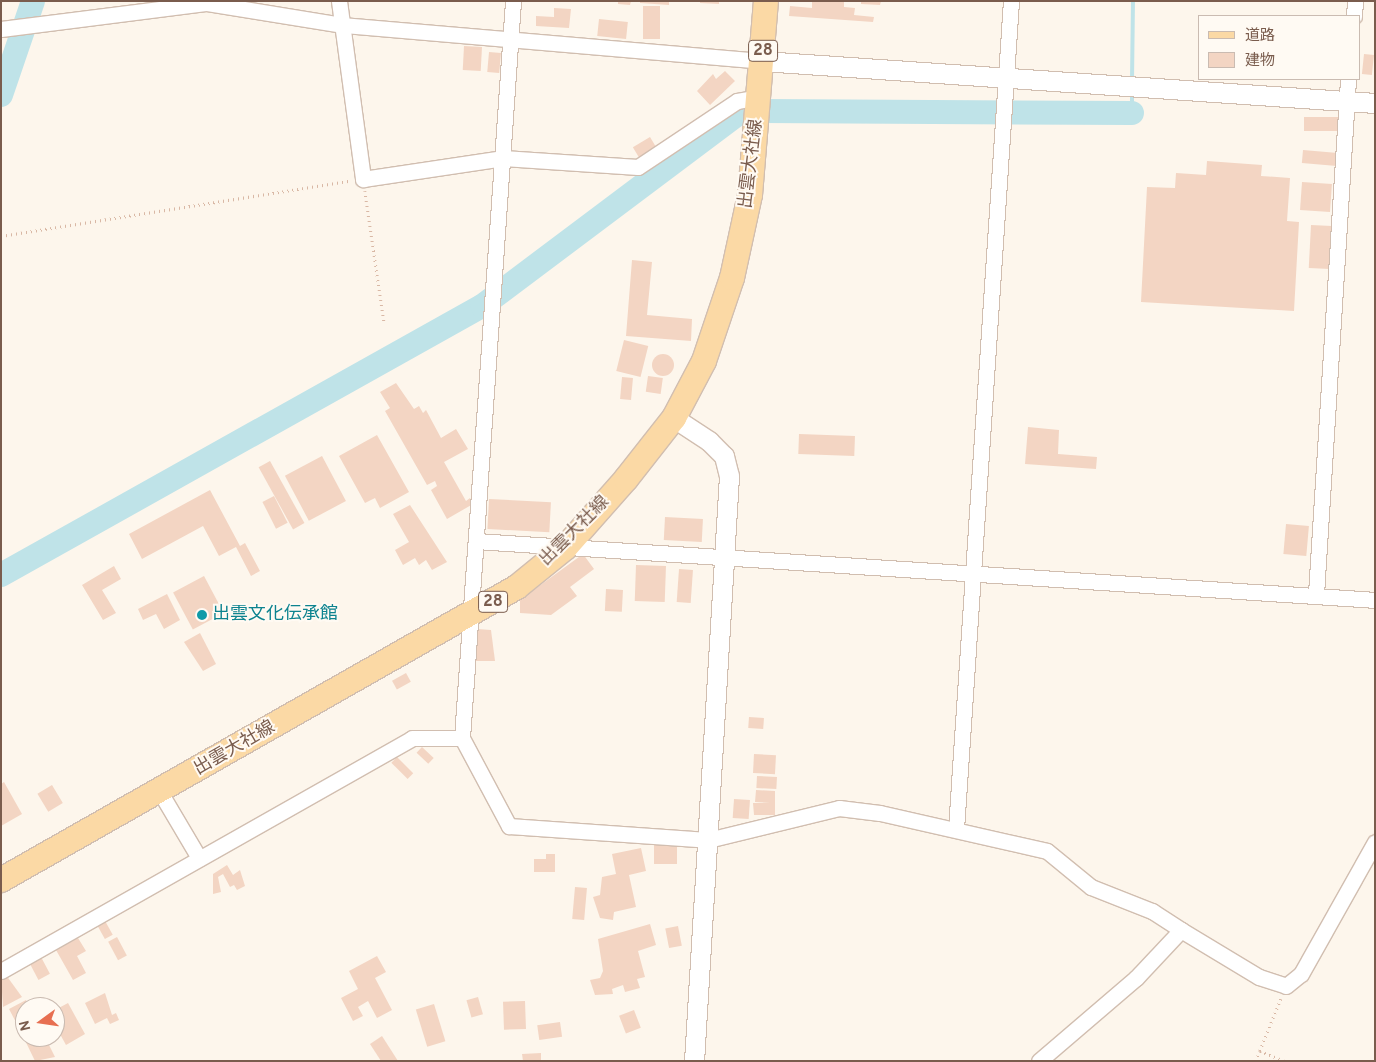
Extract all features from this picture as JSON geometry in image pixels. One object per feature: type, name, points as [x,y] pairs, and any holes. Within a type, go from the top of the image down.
[{"type":"main road","name":"出雲大社線","points":[[1,880],[470,616],[517,587],[565,548],[674,418],[704,361],[732,278],[750,195],[766,1]]},
{"type":"street","points":[[339,1],[363,179],[503,158],[638,167],[737,101],[759,99]]},
{"type":"street","points":[[513,1],[462,738],[510,826],[708,840],[839,808],[956,829],[1048,850],[1091,886],[1152,911],[1259,977],[1286,986],[1301,974],[1375,842]]},
{"type":"street","points":[[956,829],[1011,1]]},
{"type":"street","points":[[1354,15],[1355,1]]},
{"type":"street","points":[[8,28],[51,20],[207,3],[343,25],[762,61],[1006,76],[1375,103]]},
{"type":"street","points":[[1316,594],[1348,80]]},
{"type":"street","points":[[674,418],[709,441],[724,456],[729,476],[694,1061]]},
{"type":"street","points":[[476,541],[974,576],[1316,594],[1375,600]]},
{"type":"street","points":[[1,971],[412,738],[462,738]]},
{"type":"street","points":[[160,792],[199,858]]},
{"type":"street","points":[[1039,1061],[1136,978],[1181,930]]},
{"type":"path","points":[[1,236],[363,179],[384,322]]},
{"type":"path","points":[[1254,1061],[1260,1051],[1286,986]]},
{"type":"path","points":[[1260,1051],[1285,1061]]},
{"type":"building","points":[[618,1],[631,1],[630,5],[618,4]]},
{"type":"building","points":[[640,1],[669,1],[669,5],[640,3]]},
{"type":"building","points":[[700,1],[719,1],[719,4],[700,3]]},
{"type":"building","points":[[812,1],[844,1],[844,7],[855,8],[854,15],[874,17],[873,22],[789,16],[790,6],[812,8]]},
{"type":"building","points":[[861,1],[881,1],[880,5],[861,4]]},
{"type":"building","points":[[643,6],[660,6],[660,39],[643,39]]},
{"type":"building","points":[[554,8],[571,9],[569,28],[536,26],[536,16],[554,17]]},
{"type":"building","points":[[599,19],[628,22],[626,39],[597,36]]},
{"type":"building","points":[[464,46],[482,47],[481,71],[463,70]]},
{"type":"building","points":[[489,52],[501,53],[499,73],[487,72]]},
{"type":"building","points":[[1364,54],[1374,55],[1372,75],[1362,74]]},
{"type":"building","points":[[725,71],[735,81],[710,105],[697,91],[713,74],[716,79]]},
{"type":"building","points":[[1304,117],[1338,117],[1338,131],[1304,131]]},
{"type":"building","points":[[650,137],[656,147],[639,158],[633,147]]},
{"type":"building","points":[[1303,150],[1338,153],[1337,166],[1302,163]]},
{"type":"building","points":[[1207,161],[1262,165],[1261,176],[1290,178],[1287,221],[1299,222],[1294,311],[1141,302],[1147,187],[1175,188],[1176,173],[1206,175]]},
{"type":"building","points":[[1302,182],[1332,184],[1330,212],[1300,210]]},
{"type":"building","points":[[1311,225],[1332,226],[1330,269],[1309,268]]},
{"type":"building","points":[[632,260],[652,262],[647,315],[692,319],[691,341],[626,336]]},
{"type":"building","points":[[624,340],[648,346],[641,377],[616,371]]},
{"type":"building","points":[[663,354],[671,357],[674,365],[671,373],[663,376],[655,373],[652,365],[655,357]]},
{"type":"building","points":[[648,376],[663,378],[661,394],[646,392]]},
{"type":"building","points":[[622,377],[633,378],[631,400],[620,399]]},
{"type":"building","points":[[396,383],[414,409],[419,406],[423,413],[426,410],[441,438],[456,429],[468,449],[444,462],[466,501],[470,498],[473,504],[447,519],[431,490],[437,486],[435,481],[427,485],[385,411],[390,408],[380,392]]},
{"type":"building","points":[[1028,427],[1059,430],[1058,454],[1097,457],[1096,469],[1025,464]]},
{"type":"building","points":[[799,434],[855,436],[854,456],[798,454]]},
{"type":"building","points":[[377,435],[409,492],[380,508],[375,498],[365,503],[339,456]]},
{"type":"building","points":[[322,456],[346,501],[309,521],[285,476]]},
{"type":"building","points":[[270,461],[304,523],[293,529],[259,467]]},
{"type":"building","points":[[210,490],[240,546],[245,543],[260,571],[251,576],[236,547],[219,556],[203,526],[142,559],[129,534]]},
{"type":"building","points":[[274,496],[288,523],[276,529],[262,502]]},
{"type":"building","points":[[489,499],[551,502],[549,532],[487,529]]},
{"type":"building","points":[[410,505],[447,562],[432,570],[426,560],[419,565],[415,558],[403,565],[395,550],[409,542],[393,514]]},
{"type":"building","points":[[665,517],[703,519],[702,542],[664,540]]},
{"type":"building","points":[[1286,524],[1309,526],[1306,556],[1283,554]]},
{"type":"building","points":[[583,554],[594,569],[570,587],[577,596],[551,615],[520,613],[520,600]]},
{"type":"building","points":[[636,565],[666,566],[665,602],[635,601]]},
{"type":"building","points":[[114,566],[121,579],[102,590],[116,613],[103,620],[82,585]]},
{"type":"building","points":[[679,569],[693,570],[691,603],[677,602]]},
{"type":"building","points":[[204,576],[224,613],[193,630],[173,592]]},
{"type":"building","points":[[606,589],[623,590],[622,612],[605,611]]},
{"type":"building","points":[[167,594],[180,620],[164,629],[156,614],[143,620],[138,609]]},
{"type":"building","points":[[477,629],[491,630],[495,661],[475,661]]},
{"type":"building","points":[[200,633],[216,664],[203,671],[184,642]]},
{"type":"building","points":[[406,673],[411,682],[397,690],[392,681]]},
{"type":"building","points":[[749,717],[764,718],[763,729],[748,728]]},
{"type":"building","points":[[422,747],[434,758],[428,764],[417,753]]},
{"type":"building","points":[[754,754],[776,755],[775,774],[753,773]]},
{"type":"building","points":[[397,757],[413,773],[408,779],[391,763]]},
{"type":"building","points":[[757,776],[777,777],[776,789],[756,788]]},
{"type":"building","points":[[4,782],[22,814],[1,826],[1,784]]},
{"type":"building","points":[[52,785],[63,803],[48,812],[37,794]]},
{"type":"building","points":[[756,790],[775,791],[775,815],[754,815],[753,803],[770,803],[755,802]]},
{"type":"building","points":[[734,799],[750,800],[749,819],[733,818]]},
{"type":"building","points":[[654,843],[677,843],[677,864],[654,864]]},
{"type":"building","points":[[641,848],[646,871],[629,875],[636,907],[614,912],[613,920],[600,918],[593,897],[600,895],[602,877],[616,874],[612,854]]},
{"type":"building","points":[[546,854],[555,854],[555,872],[534,872],[534,859],[546,859]]},
{"type":"building","points":[[227,865],[233,875],[240,870],[245,886],[237,890],[234,885],[230,887],[223,874],[218,877],[221,892],[213,894],[213,874]]},
{"type":"building","points":[[575,887],[587,888],[584,920],[572,919]]},
{"type":"building","points":[[104,919],[113,935],[105,939],[96,923]]},
{"type":"building","points":[[650,924],[656,945],[638,951],[645,977],[637,979],[640,988],[625,992],[623,985],[612,989],[613,994],[595,995],[590,980],[600,978],[603,971],[598,939]]},
{"type":"building","points":[[678,926],[682,946],[669,948],[665,928]]},
{"type":"building","points":[[117,937],[127,956],[118,960],[108,942]]},
{"type":"building","points":[[78,938],[86,951],[77,956],[86,973],[73,980],[56,950]]},
{"type":"building","points":[[377,956],[386,972],[375,978],[392,1010],[377,1018],[368,1001],[358,1007],[363,1016],[353,1021],[341,998],[358,989],[349,971]]},
{"type":"building","points":[[41,957],[50,974],[38,980],[30,963]]},
{"type":"building","points":[[6,975],[22,997],[15,997],[15,1001],[3,1007],[1,977]]},
{"type":"building","points":[[105,993],[112,1015],[116,1013],[119,1020],[110,1024],[107,1018],[95,1024],[85,1003]]},
{"type":"building","points":[[478,997],[483,1014],[471,1018],[466,1000]]},
{"type":"building","points":[[525,1001],[526,1029],[504,1030],[503,1002]]},
{"type":"building","points":[[68,1003],[85,1034],[66,1045],[65,1043],[65,1005]]},
{"type":"building","points":[[434,1004],[445,1041],[427,1047],[416,1010]]},
{"type":"building","points":[[15,1006],[15,1020],[9,1009]]},
{"type":"building","points":[[634,1010],[641,1028],[626,1033],[619,1016]]},
{"type":"building","points":[[560,1022],[562,1037],[539,1040],[537,1025]]},
{"type":"building","points":[[382,1036],[398,1061],[381,1061],[370,1044]]},
{"type":"building","points":[[28,1047],[50,1047],[55,1057],[35,1061]]},
{"type":"building","points":[[541,1053],[541,1061],[523,1061],[522,1054]]},
{"type":"waterway","points":[[1,95],[33,1]]},
{"type":"waterway","points":[[1132,81],[1133,1]]},
{"type":"waterway","points":[[1132,91],[1132,113]]},
{"type":"waterway","points":[[1,575],[482,306],[742,111],[1132,113]]},
{"type":"place","name":"出雲文化伝承館","points":[[202,615]]}]
